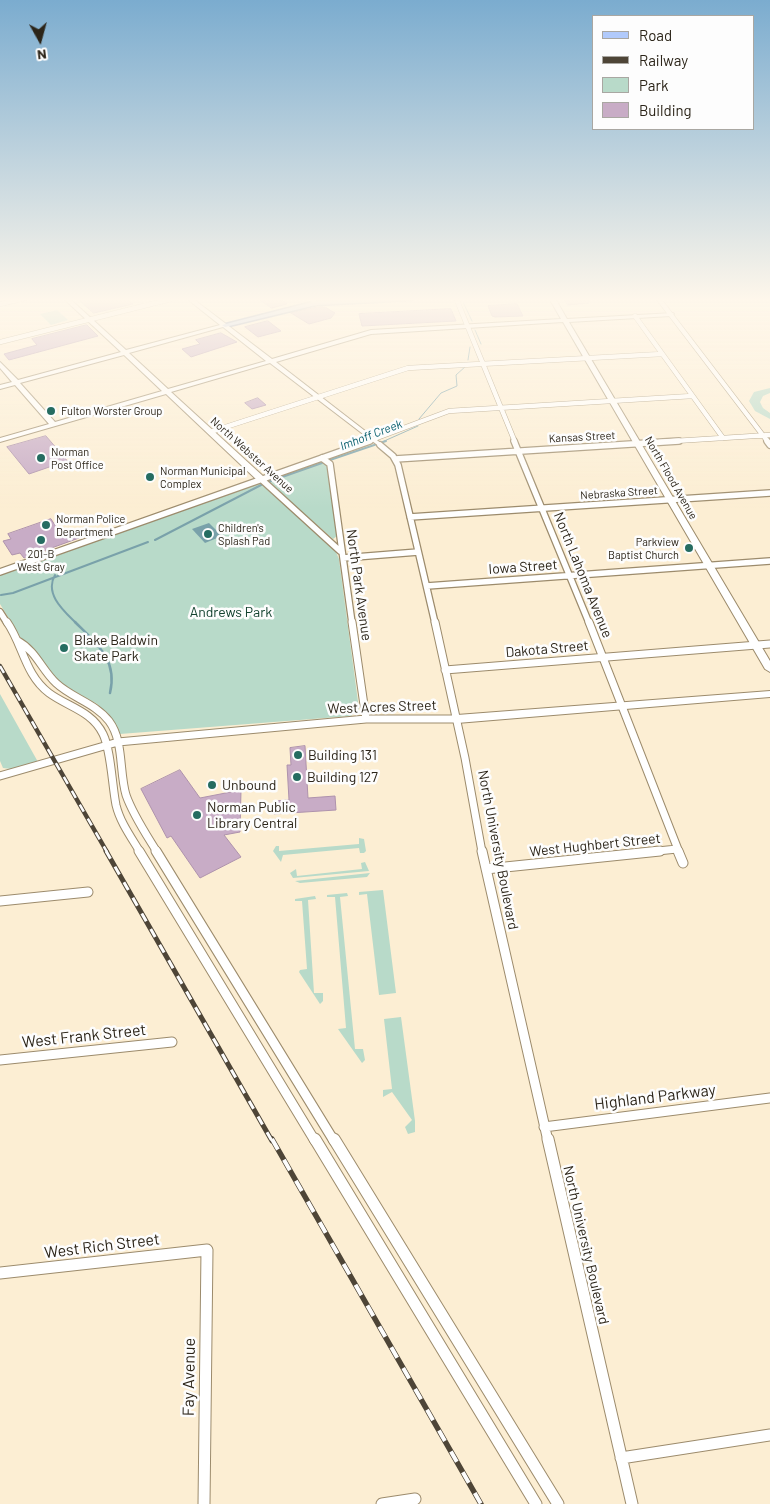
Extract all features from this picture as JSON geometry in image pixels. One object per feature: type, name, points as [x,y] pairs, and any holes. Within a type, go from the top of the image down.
[{"type":"street","points":[[4,368],[53,424]]},
{"type":"street","points":[[0,387],[70,368]]},
{"type":"street","name":"North Webster Avenue","points":[[141,368],[261,479],[335,544],[342,555]]},
{"type":"street","points":[[0,440],[243,368]]},
{"type":"street","points":[[280,368],[395,458]]},
{"type":"street","points":[[210,432],[407,368]]},
{"type":"street","name":"North Lahoma Avenue","points":[[484,368],[570,576],[683,863]]},
{"type":"street","name":"North Flood Avenue","points":[[593,368],[770,669]]},
{"type":"street","points":[[672,368],[723,438]]},
{"type":"street","points":[[712,368],[770,445]]},
{"type":"street","points":[[0,572],[322,458],[376,443],[449,411],[500,406],[692,396]]},
{"type":"street","name":"Kansas Street","points":[[395,458],[770,435]]},
{"type":"street","name":"North Park Avenue","points":[[322,458],[330,464],[366,719]]},
{"type":"street","name":"North University Boulevard","points":[[395,458],[446,670],[476,805],[486,869],[632,1504]]},
{"type":"street","name":"Nebraska Street","points":[[410,517],[770,493]]},
{"type":"street","points":[[342,555],[418,552]]},
{"type":"street","name":"Iowa Street","points":[[426,586],[770,561]]},
{"type":"street","points":[[0,612],[18,642],[20,653],[41,686],[92,718],[100,727],[106,744],[116,805],[124,826],[536,1504]]},
{"type":"street","points":[[18,642],[30,648],[59,686],[87,701],[106,716],[116,733],[126,794],[136,818],[558,1504]]},
{"type":"street","name":"Dakota Street","points":[[446,670],[770,644]]},
{"type":"street","name":"West Acres Street","points":[[0,776],[31,768],[78,751],[118,742],[366,719],[457,719],[770,694]]},
{"type":"street","name":"West Hughbert Street","points":[[486,869],[677,849]]},
{"type":"street","points":[[0,901],[88,892]]},
{"type":"street","name":"West Frank Street","points":[[0,1060],[172,1042]]},
{"type":"street","name":"Highland Parkway","points":[[544,1127],[770,1098]]},
{"type":"street","name":"West Rich Street","points":[[0,1273],[207,1250]]},
{"type":"street","name":"Fay Avenue","points":[[204,1504],[207,1250]]},
{"type":"street","points":[[620,1458],[770,1435]]},
{"type":"street","points":[[382,1504],[415,1499]]},
{"type":"green space","points":[[770,388],[770,393],[763,396],[760,402],[763,408],[770,413],[770,419],[755,411],[749,401],[754,392]]},
{"type":"green space","points":[[321,461],[327,466],[337,536],[333,539],[266,480]]},
{"type":"green space","name":"Andrews Park","points":[[258,483],[262,484],[335,550],[339,559],[359,709],[351,716],[120,734],[109,716],[97,704],[60,683],[22,640],[0,604],[0,575]]},
{"type":"green space","points":[[0,694],[38,762],[11,769],[3,768],[0,761]]},
{"type":"green space","points":[[359,838],[364,839],[366,851],[364,853],[360,853],[359,848],[283,855],[281,862],[273,851],[276,846],[279,846],[279,851],[359,844]]},
{"type":"green space","points":[[365,862],[369,871],[293,878],[290,873],[296,869],[297,876],[362,869],[361,863]]},
{"type":"green space","points":[[370,873],[367,877],[300,883],[295,881]]},
{"type":"green space","points":[[383,890],[396,993],[379,995],[367,894],[359,895],[359,892]]},
{"type":"green space","points":[[347,893],[348,896],[340,897],[355,1049],[363,1049],[365,1060],[362,1063],[338,1029],[346,1028],[335,897],[327,897],[327,895]]},
{"type":"green space","points":[[315,896],[316,899],[308,900],[314,993],[323,993],[323,1001],[320,1004],[299,972],[300,970],[307,969],[302,901],[295,901],[295,899]]},
{"type":"green space","points":[[401,1017],[415,1121],[415,1132],[408,1134],[405,1127],[412,1120],[392,1092],[383,1097],[383,1090],[392,1089],[384,1019]]},
{"type":"water","name":"Children's Splash Pad","points":[[209,523],[222,536],[205,543],[192,529]]},
{"type":"building","points":[[258,398],[266,405],[252,409],[245,403]]},
{"type":"building","name":"Norman Post Office","points":[[46,436],[70,464],[60,467],[58,464],[29,474],[7,447]]},
{"type":"building","name":"201-B West Gray","points":[[51,519],[60,533],[72,529],[79,538],[24,558],[20,553],[12,555],[3,541],[11,539],[8,534]]},
{"type":"building","points":[[305,746],[308,798],[335,796],[336,810],[274,814],[274,801],[289,800],[287,765],[291,765],[290,748]]},
{"type":"building","name":"Norman Public Library Central","points":[[180,770],[200,798],[241,790],[240,832],[224,835],[241,857],[200,878],[171,836],[167,838],[141,789]]},
{"type":"waterway","name":"Imhoff Creek","points":[[419,419],[441,393],[457,386],[456,375],[464,368]]},
{"type":"waterway","name":"Imhoff Creek","points":[[382,442],[418,426]]},
{"type":"waterway","name":"Imhoff Creek","points":[[330,460],[386,441]]},
{"type":"waterway","name":"Imhoff Creek","points":[[268,482],[322,463]]},
{"type":"waterway","name":"Imhoff Creek","points":[[155,540],[263,484]]},
{"type":"waterway","name":"Imhoff Creek","points":[[54,578],[148,542]]},
{"type":"waterway","name":"Imhoff Creek","points":[[1,595],[13,593],[54,578]]},
{"type":"waterway","points":[[54,578],[52,589],[57,602],[104,653],[111,671],[110,693]]},
{"type":"railway","points":[[0,666],[107,852]]},
{"type":"railway","points":[[106,851],[272,1141]]},
{"type":"railway","points":[[272,1139],[481,1504]]},
{"type":"place","name":"Fulton Worster Group","points":[[51,411]]},
{"type":"place","name":"Norman Post Office","points":[[41,458]]},
{"type":"place","name":"Norman Municipal Complex","points":[[150,477]]},
{"type":"place","name":"Norman Police Department","points":[[46,525]]},
{"type":"place","name":"Children's Splash Pad","points":[[208,534]]},
{"type":"place","name":"201-B West Gray","points":[[41,540]]},
{"type":"place","name":"Parkview Baptist Church","points":[[689,548]]},
{"type":"place","name":"Blake Baldwin Skate Park","points":[[64,648]]},
{"type":"place","name":"Building 131","points":[[298,755]]},
{"type":"place","name":"Building 127","points":[[297,777]]},
{"type":"place","name":"Unbound","points":[[212,785]]},
{"type":"place","name":"Norman Public Library Central","points":[[197,815]]}]
